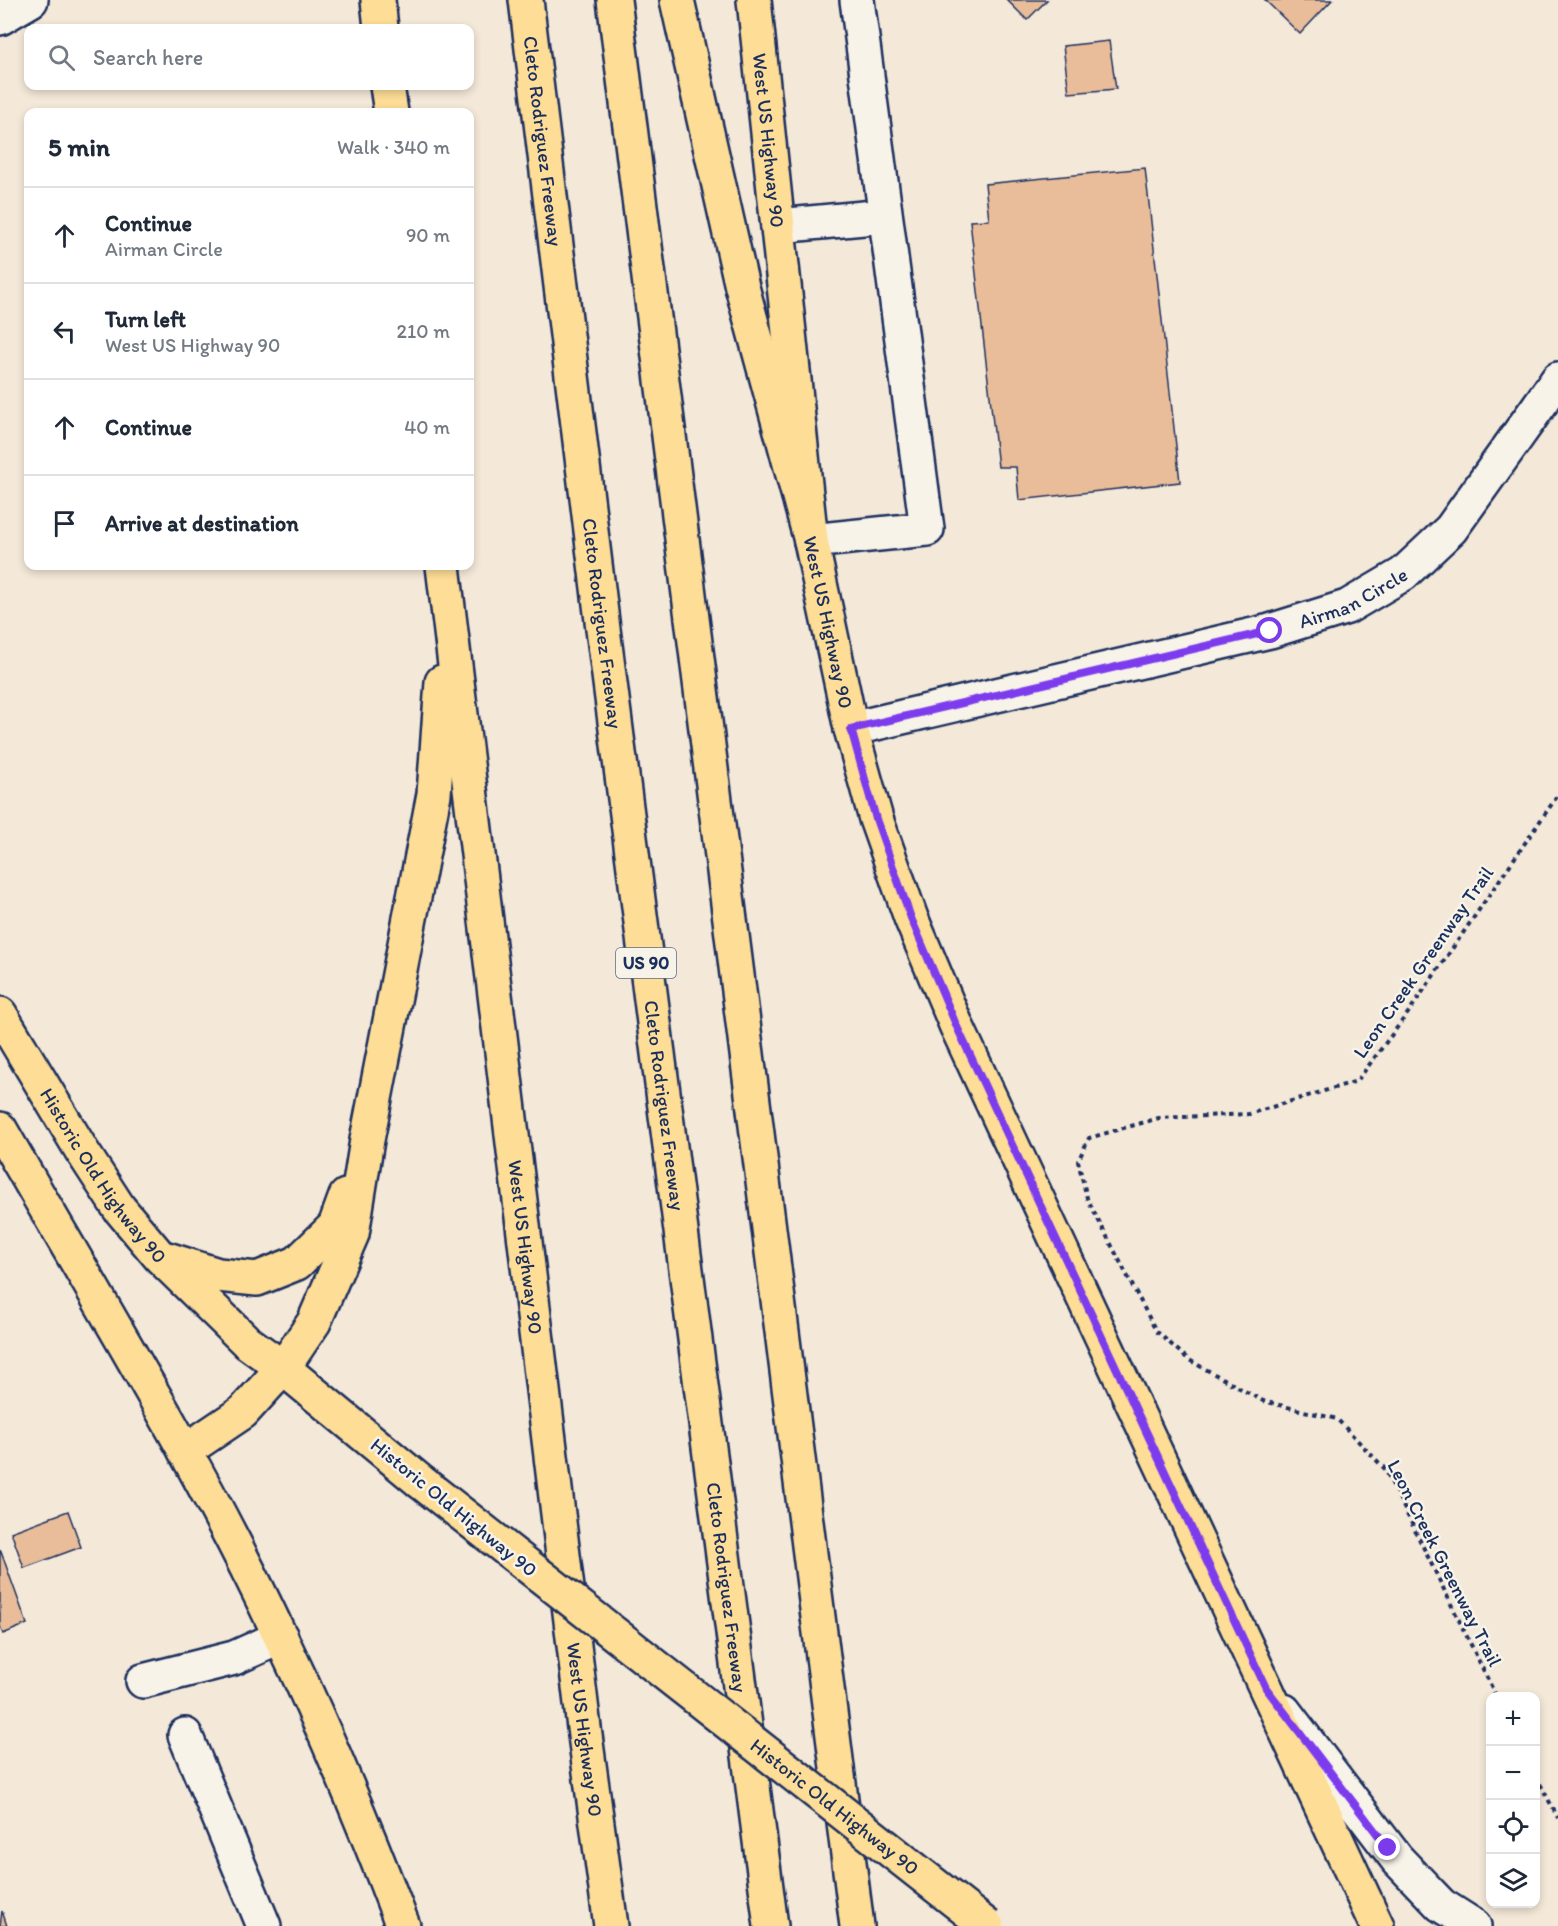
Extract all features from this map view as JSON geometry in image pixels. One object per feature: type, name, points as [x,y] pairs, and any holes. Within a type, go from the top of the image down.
[{"type":"main road","points":[[378,0],[381,24]]},
{"type":"main road","name":"Cleto Rodriguez Freeway","points":[[526,0],[603,629],[771,1926]]},
{"type":"main road","points":[[614,0],[857,1926]]},
{"type":"main road","points":[[677,0],[742,287],[811,542]]},
{"type":"main road","name":"West US Highway 90","points":[[754,0],[811,542],[851,729],[876,819],[911,918],[957,1027],[1377,1926]]},
{"type":"main road","points":[[388,90],[390,108]]},
{"type":"main road","name":"West US Highway 90","points":[[443,570],[584,1728],[611,1926]]},
{"type":"main road","points":[[185,1451],[243,1412],[283,1368],[314,1322],[352,1234],[367,1140],[434,794],[447,602]]},
{"type":"main road","name":"Historic Old Highway 90","points":[[0,1014],[106,1190],[160,1257],[247,1342],[283,1368],[421,1482],[987,1926]]},
{"type":"main road","points":[[0,1129],[185,1451],[281,1637],[366,1827],[403,1926]]},
{"type":"main road","points":[[160,1257],[218,1275],[257,1279],[297,1263],[335,1226],[367,1140]]},
{"type":"street","points":[[0,18],[31,0]]},
{"type":"street","points":[[811,542],[927,529],[857,0]]},
{"type":"street","points":[[778,226],[885,216]]},
{"type":"street","name":"Airman Circle","points":[[851,729],[1270,631],[1347,607],[1403,574],[1451,529],[1558,379]]},
{"type":"street","points":[[143,1682],[234,1658],[281,1637]]},
{"type":"street","points":[[1266,1688],[1397,1859],[1441,1905],[1474,1926]]},
{"type":"street","points":[[185,1735],[264,1926]]},
{"type":"path","name":"Leon Creek Greenway Trail","points":[[1494,1692],[1385,1469],[1337,1419],[1263,1401],[1189,1360],[1156,1331],[1087,1198],[1078,1161],[1089,1138],[1159,1118],[1249,1114],[1357,1081],[1408,1013],[1558,795]]},
{"type":"path","points":[[1540,1784],[1558,1818]]},
{"type":"building","points":[[1007,0],[1047,0],[1027,20]]},
{"type":"building","points":[[1265,0],[1332,0],[1300,34]]},
{"type":"building","points":[[1109,41],[1116,89],[1069,93],[1063,46]]},
{"type":"building","points":[[1145,168],[1180,482],[1019,500],[1016,467],[998,467],[970,221],[989,220],[985,184]]},
{"type":"building","points":[[68,1511],[81,1547],[24,1568],[11,1532]]},
{"type":"building","points":[[0,1549],[27,1624],[3,1634],[0,1626]]},
{"type":"building","points":[[2,1911],[7,1926],[0,1926]]},
{"type":"route","points":[[1270,631],[851,729],[876,819],[911,918],[957,1027],[1266,1688],[1388,1848]]}]
